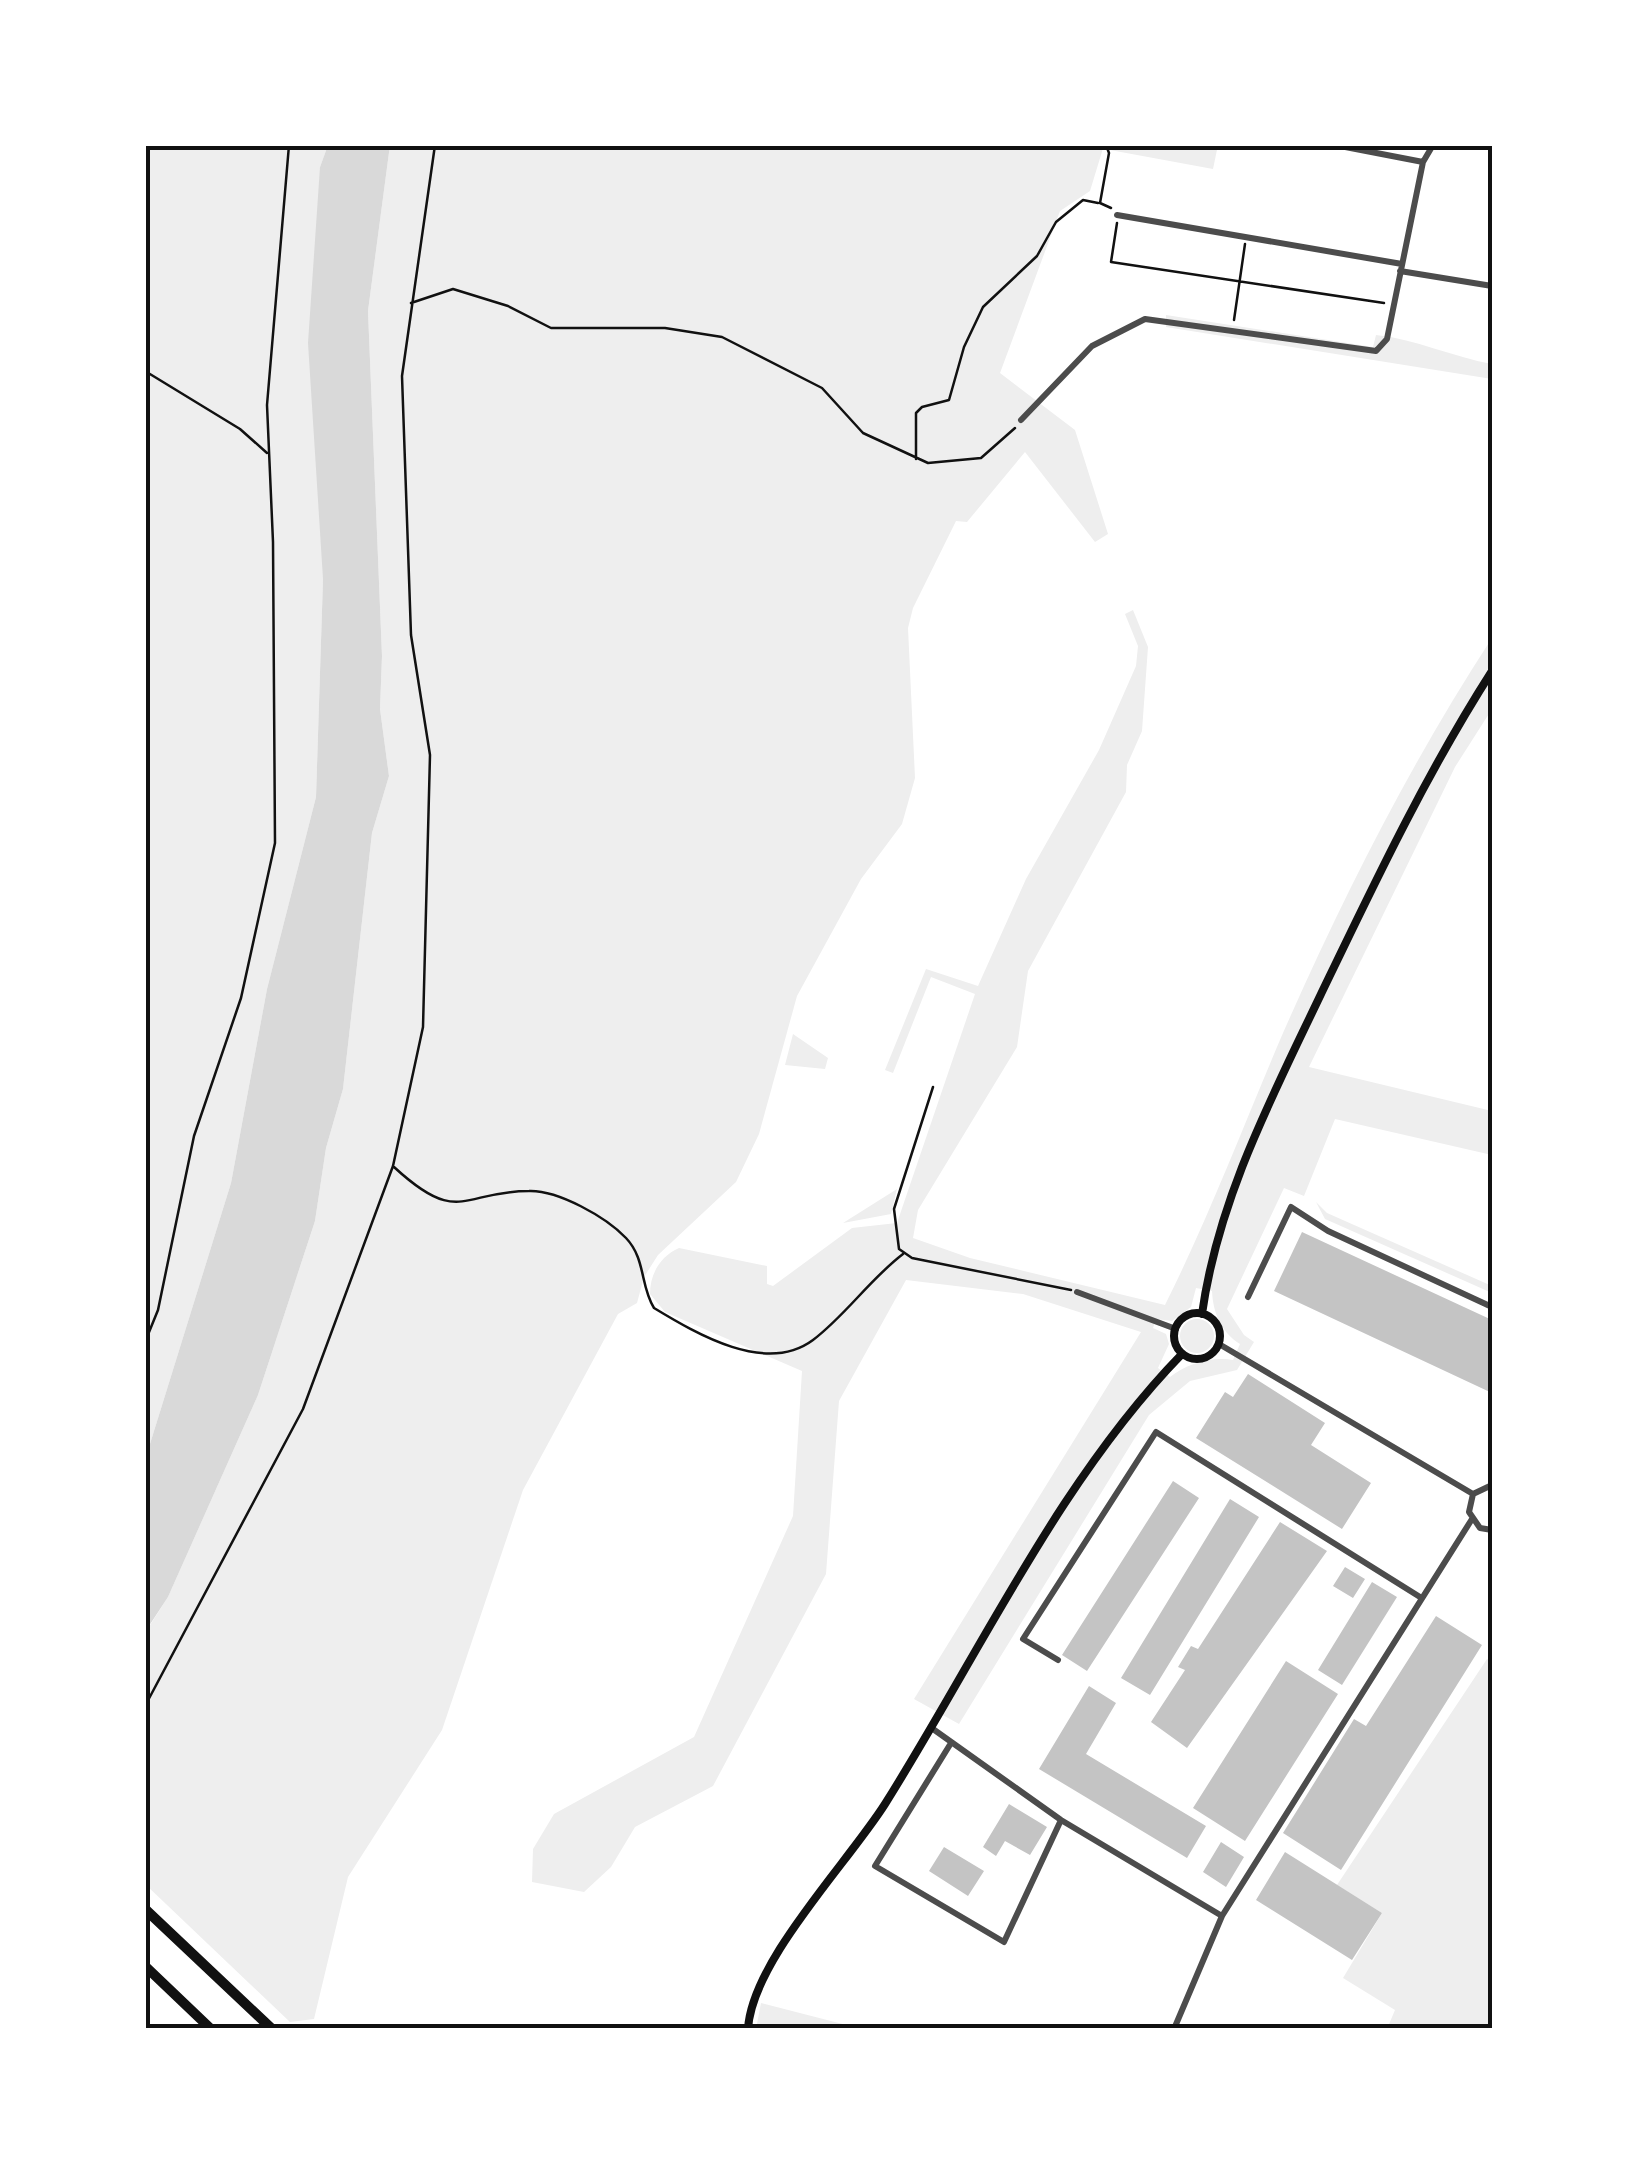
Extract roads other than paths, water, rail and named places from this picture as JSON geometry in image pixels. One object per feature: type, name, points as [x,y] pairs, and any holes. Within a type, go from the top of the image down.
[{"type":"highway","points":[[145,1909],[272,2029]]},
{"type":"highway","points":[[145,1966],[212,2029]]},
{"type":"main road","points":[[1202,1314],[1212,1251],[1227,1203],[1268,1106],[1439,754],[1492,671]]},
{"type":"main road","points":[[1202,1314],[1218,1326],[1219,1344],[1204,1358],[1182,1354],[1176,1346],[1176,1329],[1185,1317],[1202,1314]]},
{"type":"main road","points":[[747,2026],[767,1967],[863,1838],[1105,1444],[1182,1354]]},
{"type":"street","points":[[1335,145],[1423,162]]},
{"type":"street","points":[[1022,420],[1092,346],[1145,319],[1232,328],[1376,351],[1387,339],[1423,162],[1434,145]]},
{"type":"street","points":[[1118,215],[1492,286]]},
{"type":"street","points":[[1248,1297],[1291,1207],[1328,1231],[1492,1307]]},
{"type":"street","points":[[1077,1292],[1136,1310],[1152,1322],[1176,1329]]},
{"type":"street","points":[[1219,1344],[1473,1494]]},
{"type":"street","points":[[1058,1660],[1022,1639],[1156,1432],[1420,1596]]},
{"type":"street","points":[[1473,1494],[1491,1482]]},
{"type":"street","points":[[1177,2027],[1222,1916],[1472,1519],[1473,1494]]},
{"type":"street","points":[[1472,1519],[1492,1530]]},
{"type":"street","points":[[933,1728],[1061,1820],[1222,1916]]},
{"type":"street","points":[[952,1742],[875,1866],[1004,1942],[1061,1820]]}]
